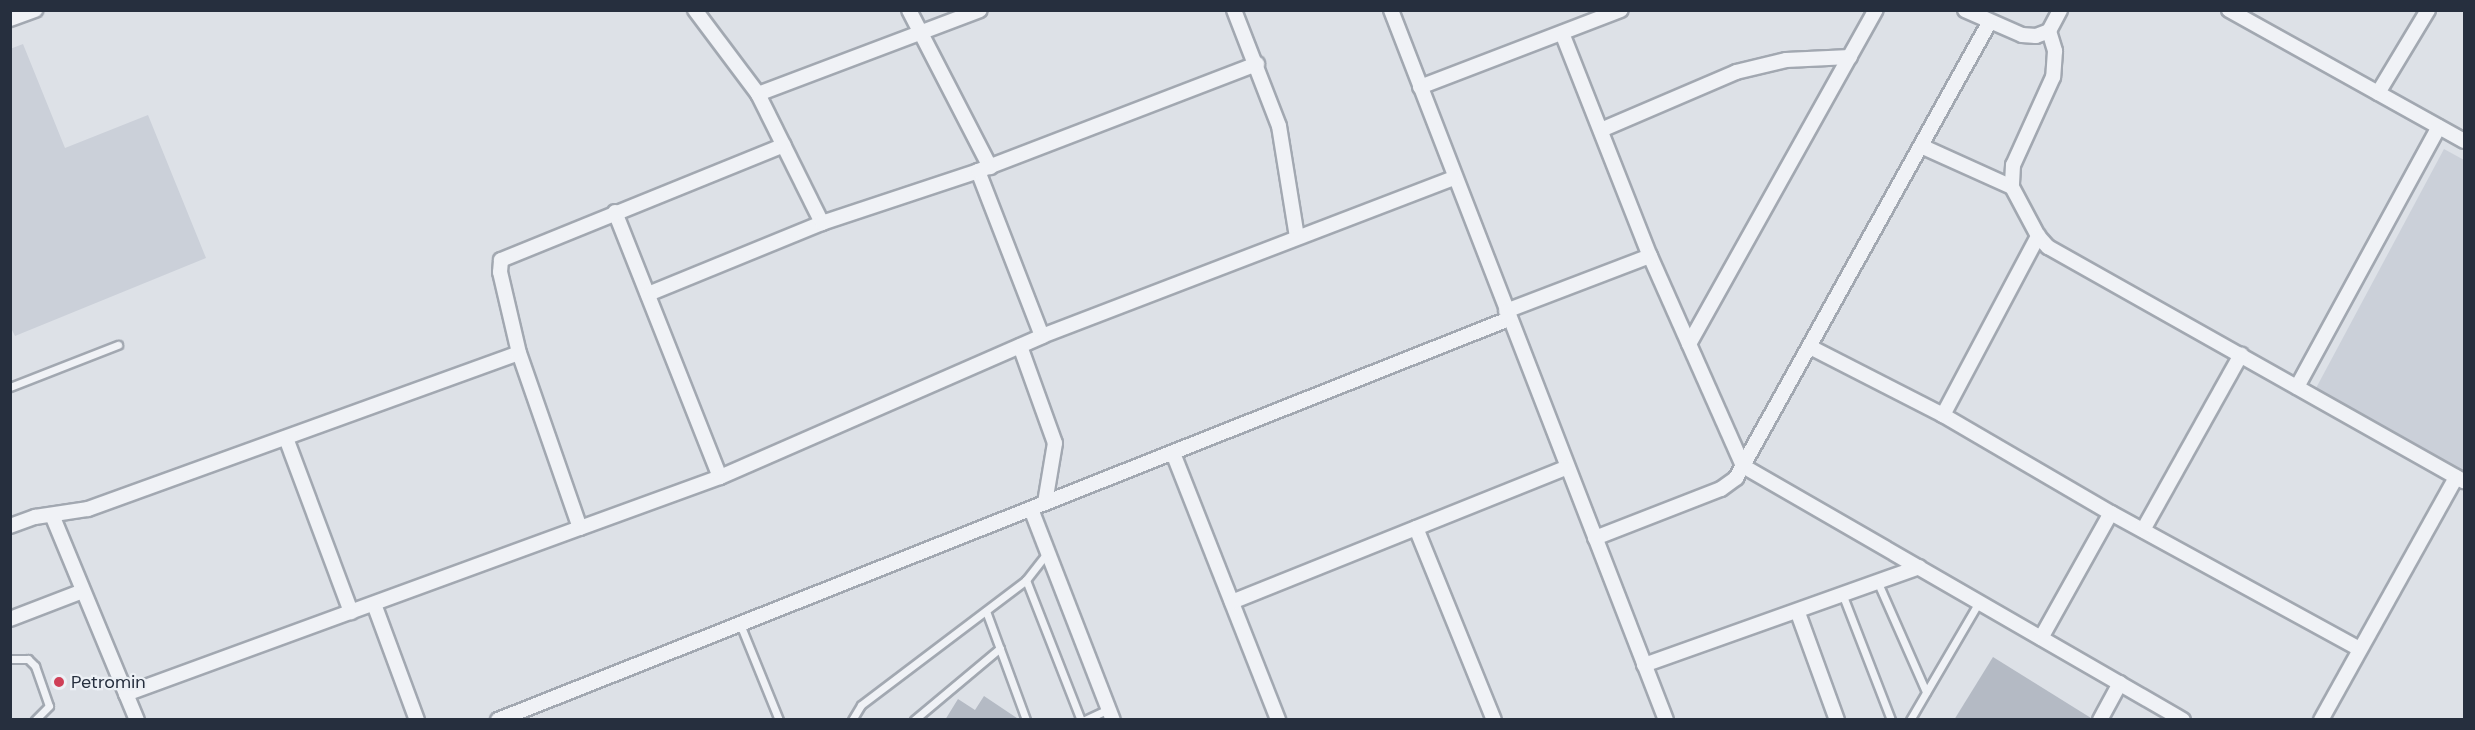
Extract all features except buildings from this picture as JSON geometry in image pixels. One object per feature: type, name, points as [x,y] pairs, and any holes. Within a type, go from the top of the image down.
[{"type":"street","points":[[10,19],[35,10]]},
{"type":"street","points":[[695,10],[758,94],[822,224]]},
{"type":"street","points":[[909,10],[922,33],[984,169],[1042,336]]},
{"type":"street","points":[[758,94],[980,10]]},
{"type":"street","points":[[1234,10],[1257,64],[1279,126],[1297,237]]},
{"type":"street","points":[[1391,10],[1507,315],[1666,720]]},
{"type":"street","points":[[1420,87],[1621,10]]},
{"type":"street","points":[[1689,344],[1876,10]]},
{"type":"street","points":[[1965,10],[2022,35],[2036,36],[2049,31],[2060,10]]},
{"type":"street","points":[[2229,10],[2464,141]]},
{"type":"street","points":[[2378,93],[2428,10]]},
{"type":"street","points":[[1595,538],[1721,489],[1743,466],[1989,22]]},
{"type":"street","points":[[2049,31],[2055,51],[2052,77],[2013,165],[2012,187],[2038,236],[2048,247],[2460,479],[2358,648],[2321,720]]},
{"type":"street","points":[[1562,33],[1650,256],[1743,466],[2183,720]]},
{"type":"street","points":[[1601,130],[1736,72],[1786,60],[1850,57]]},
{"type":"street","points":[[648,294],[822,224],[984,169],[1257,64]]},
{"type":"street","points":[[2297,387],[2439,127]]},
{"type":"street","points":[[579,528],[519,353],[501,260],[783,145]]},
{"type":"street","points":[[1921,146],[2012,187]]},
{"type":"street","points":[[126,694],[720,477],[1042,336],[1454,178]]},
{"type":"street","points":[[615,212],[720,477]]},
{"type":"street","points":[[1943,415],[2038,236]]},
{"type":"street","points":[[498,720],[1173,453],[1650,256]]},
{"type":"street","points":[[1020,346],[1053,435],[1054,458],[1045,503]]},
{"type":"street","points":[[1810,347],[1943,415],[2111,513],[2358,648]]},
{"type":"street","points":[[10,526],[52,515],[88,509],[519,353]]},
{"type":"street","points":[[2143,530],[2241,355]]},
{"type":"street","points":[[286,438],[351,612]]},
{"type":"street","points":[[1173,453],[1278,720]]},
{"type":"street","points":[[1232,602],[1567,467]]},
{"type":"street","points":[[1031,509],[1111,714]]},
{"type":"street","points":[[2041,638],[2111,513]]},
{"type":"street","points":[[52,515],[137,720]]},
{"type":"street","points":[[1416,528],[1494,720]]},
{"type":"street","points":[[1644,665],[1798,613],[1919,567]]},
{"type":"street","points":[[10,620],[83,591]]},
{"type":"street","points":[[374,604],[417,720]]},
{"type":"street","points":[[1798,613],[1837,720]]},
{"type":"street","points":[[2100,720],[2120,683]]},
{"type":"lane","points":[[10,387],[118,345]]},
{"type":"lane","points":[[852,720],[861,705],[1026,580],[1048,552]]},
{"type":"lane","points":[[1026,580],[1083,720],[1111,714]]},
{"type":"lane","points":[[1878,583],[1926,692]]},
{"type":"lane","points":[[1843,596],[1891,720]]},
{"type":"lane","points":[[1910,720],[1979,602]]},
{"type":"lane","points":[[986,611],[1026,720]]},
{"type":"lane","points":[[740,624],[779,720]]},
{"type":"lane","points":[[914,720],[1000,648]]},
{"type":"lane","points":[[10,659],[28,659],[35,666],[49,706],[35,720]]},
{"type":"shaded area","points":[[23,44],[65,148],[148,115],[206,258],[15,336],[10,326],[10,49]]},
{"type":"shaded area","points":[[2444,149],[2464,160],[2464,471],[2315,390]]},
{"type":"place","name":"Petromin","points":[[59,682]]}]
